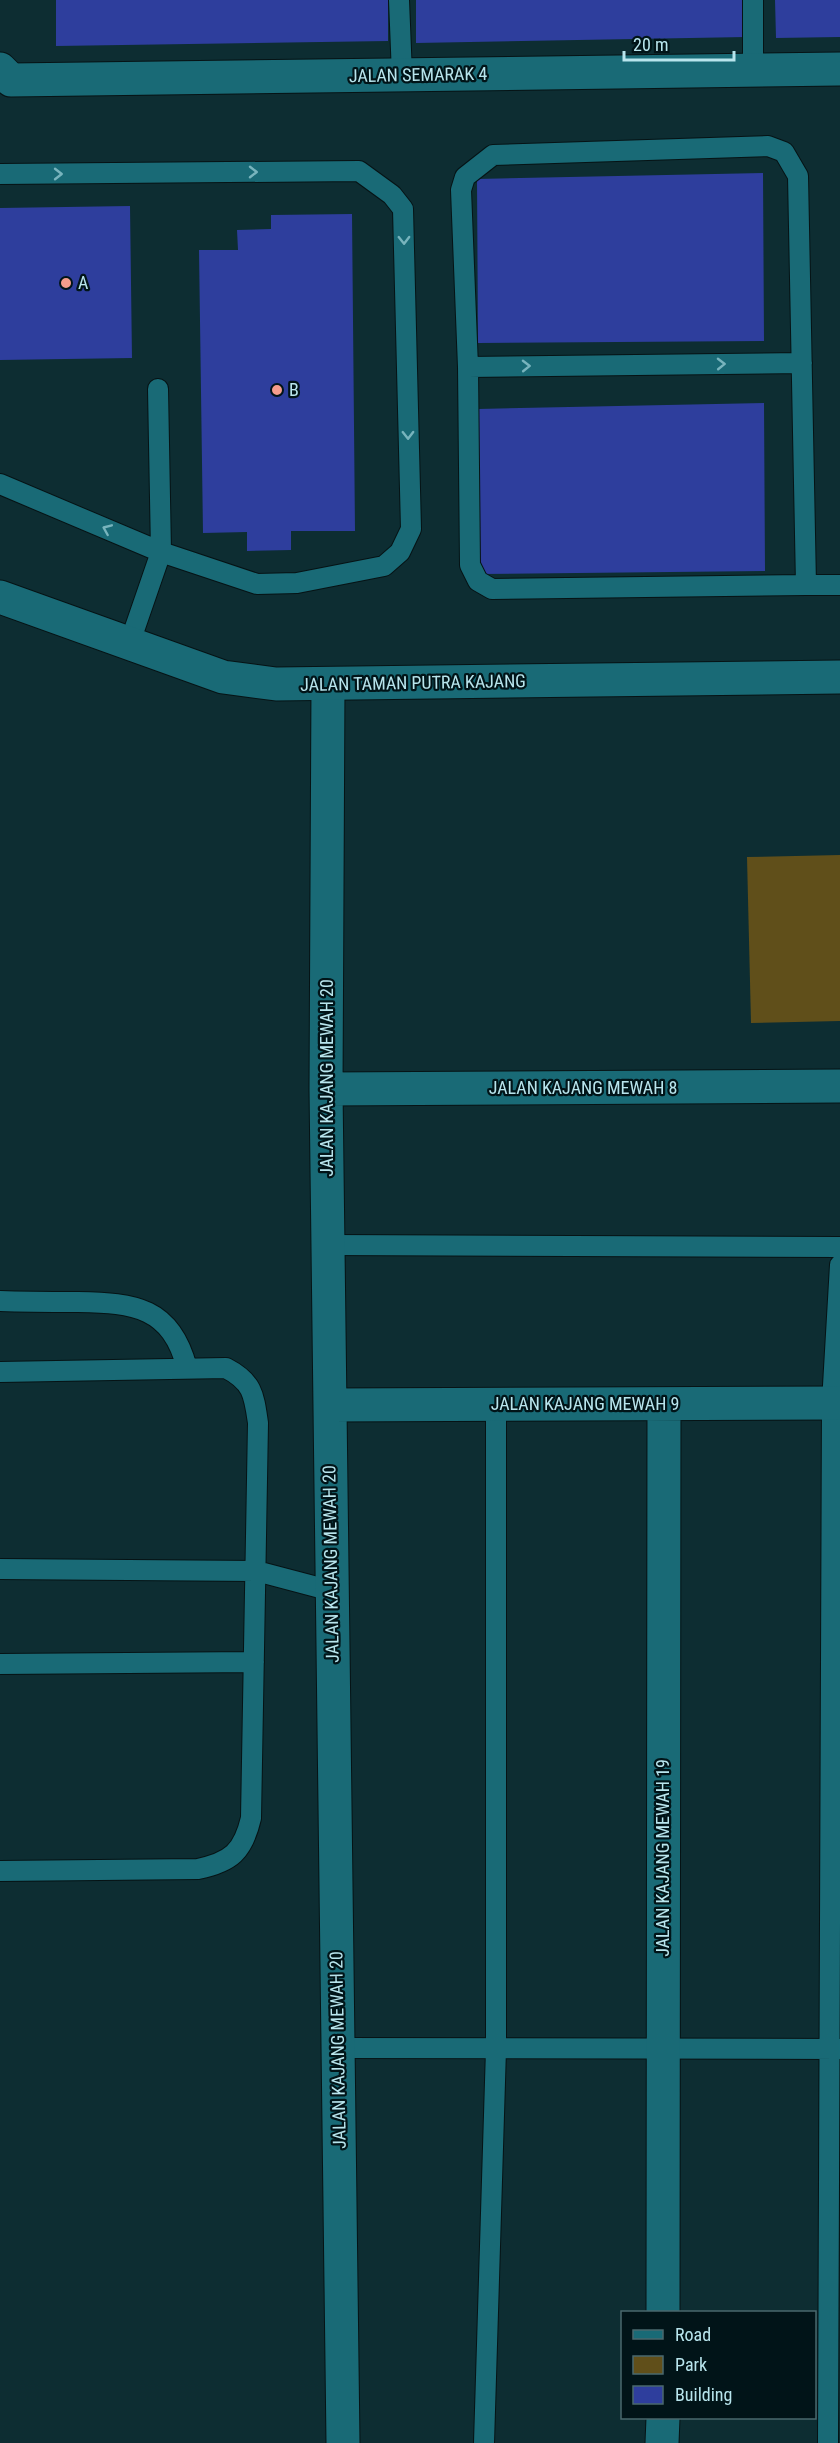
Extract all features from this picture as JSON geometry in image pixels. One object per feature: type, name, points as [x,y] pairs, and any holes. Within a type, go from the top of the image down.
[{"type":"street","name":"JALAN SEMARAK 4","points":[[0,69],[11,80],[840,69]]},
{"type":"street","name":"JALAN TAMAN PUTRA KAJANG","points":[[0,597],[223,677],[276,684],[840,677]]},
{"type":"street","name":"JALAN KAJANG MEWAH 20","points":[[328,685],[326,1089],[343,2443]]},
{"type":"street","name":"JALAN KAJANG MEWAH 8","points":[[326,1089],[840,1086]]},
{"type":"street","name":"JALAN KAJANG MEWAH 9","points":[[330,1405],[836,1403]]},
{"type":"street","name":"JALAN KAJANG MEWAH 19","points":[[663,2311],[664,1404]]},
{"type":"street","points":[[663,2419],[663,2443]]},
{"type":"lane","points":[[399,0],[402,75]]},
{"type":"lane","points":[[753,0],[753,70]]},
{"type":"lane","points":[[806,585],[798,176],[784,152],[768,146],[493,155],[477,165],[465,177],[460,190],[468,367],[470,565],[478,581],[492,589],[840,585]]},
{"type":"lane","points":[[0,174],[359,171],[392,195],[403,209],[411,529],[400,552],[384,566],[297,583],[257,584],[161,552],[0,484]]},
{"type":"lane","points":[[468,367],[802,363]]},
{"type":"lane","points":[[129,645],[161,552],[158,389]]},
{"type":"lane","points":[[329,1245],[840,1247]]},
{"type":"lane","points":[[828,2443],[836,2049],[836,1403],[840,1265]]},
{"type":"lane","points":[[0,1301],[111,1302],[136,1305],[155,1315],[173,1331],[183,1349],[188,1368]]},
{"type":"lane","points":[[0,1372],[226,1368],[243,1377],[255,1399],[258,1423],[251,1818],[246,1840],[233,1856],[216,1865],[198,1869],[0,1871]]},
{"type":"lane","points":[[484,2443],[496,2049],[496,1404]]},
{"type":"lane","points":[[0,1569],[256,1571],[332,1591]]},
{"type":"lane","points":[[0,1664],[254,1662]]},
{"type":"lane","points":[[338,2048],[836,2049]]},
{"type":"green space","points":[[840,855],[840,1021],[751,1023],[747,857]]},
{"type":"building","points":[[56,0],[388,0],[388,41],[56,46]]},
{"type":"building","points":[[416,0],[745,0],[746,37],[416,43]]},
{"type":"building","points":[[775,0],[840,0],[840,37],[776,38]]},
{"type":"building","points":[[763,173],[764,341],[478,343],[477,179]]},
{"type":"building","name":"A","points":[[130,206],[132,358],[0,360],[0,208]]},
{"type":"building","name":"B","points":[[352,214],[355,531],[291,531],[291,550],[247,551],[247,532],[203,533],[199,250],[238,250],[237,230],[271,229],[271,215]]},
{"type":"building","points":[[764,403],[765,571],[480,574],[478,409]]},
{"type":"place","name":"A","points":[[66,283]]},
{"type":"place","name":"B","points":[[277,390]]}]
